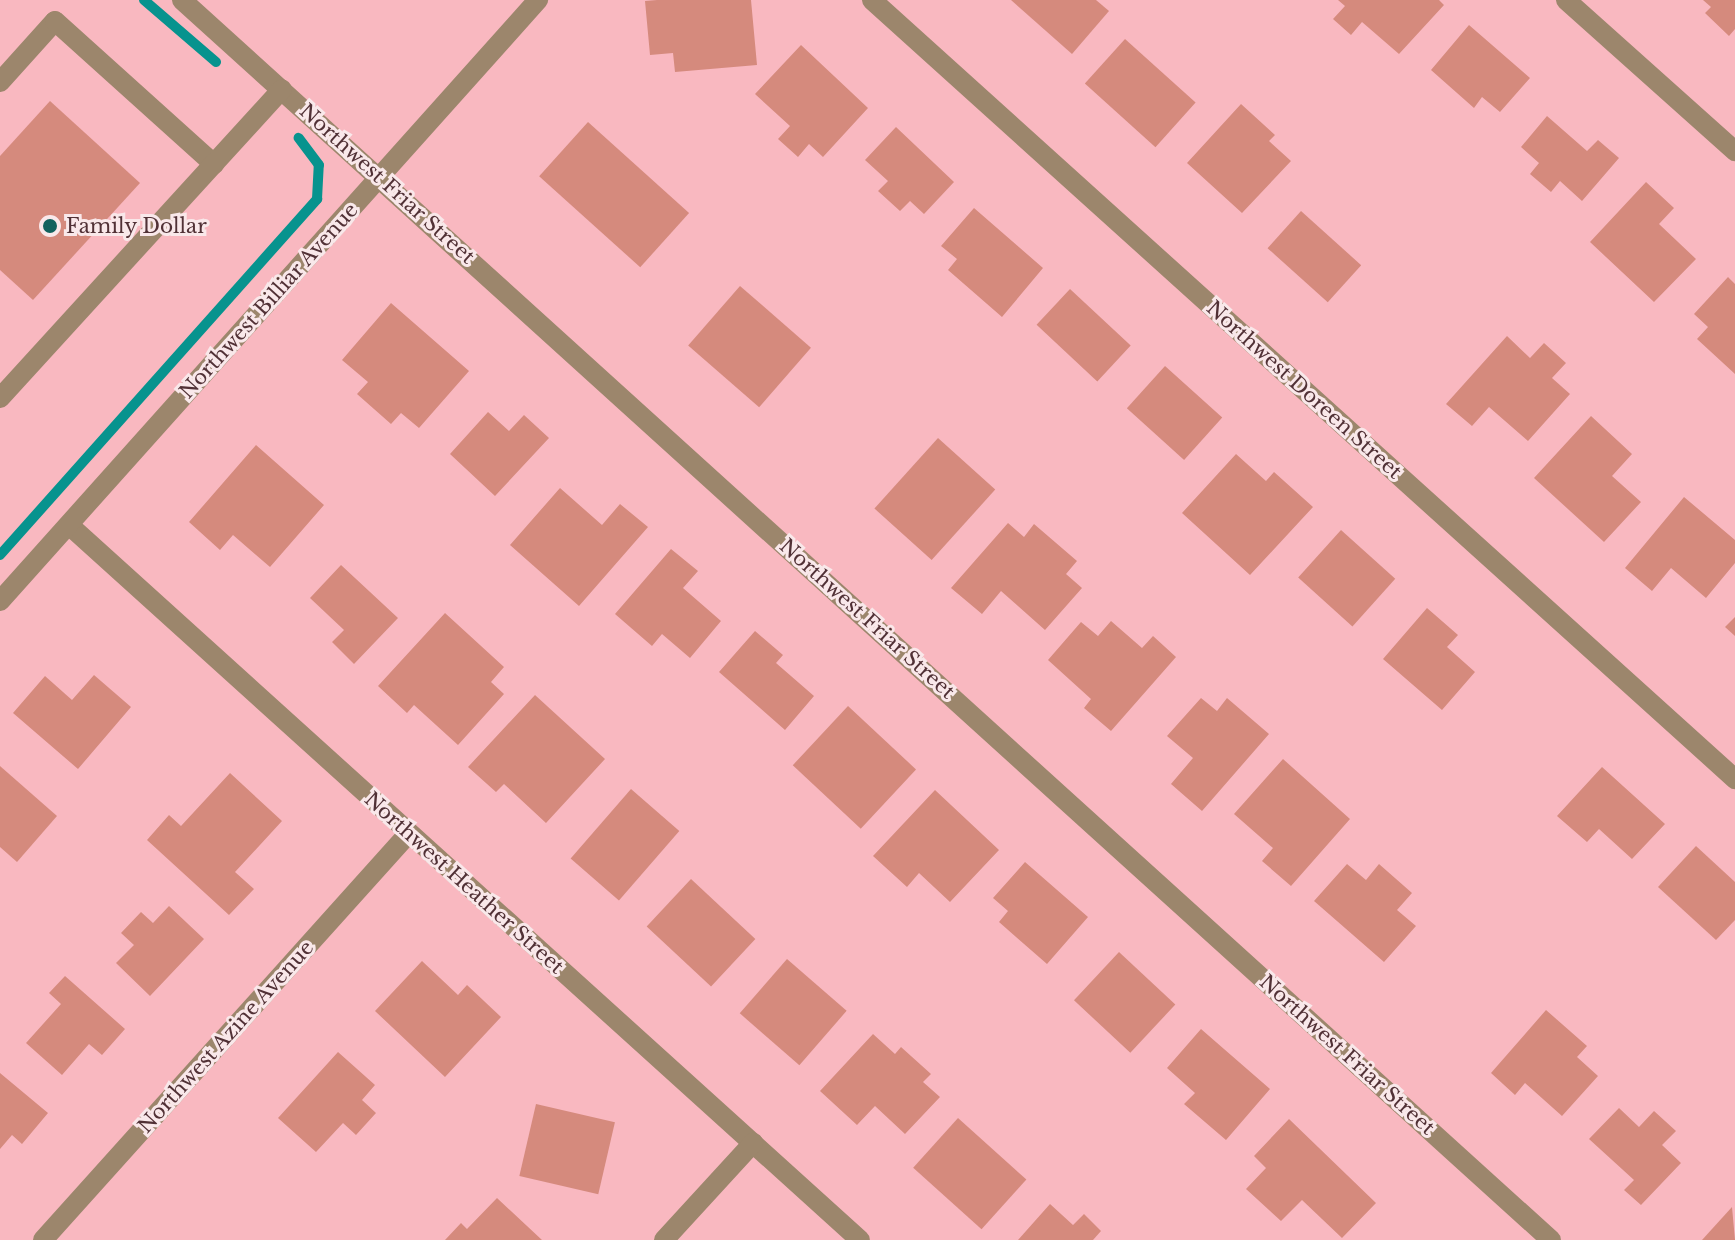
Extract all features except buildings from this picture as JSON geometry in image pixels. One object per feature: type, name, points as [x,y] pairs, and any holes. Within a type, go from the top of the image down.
[{"type":"street","name":"Northwest Friar Street","points":[[182,0],[1551,1240]]},
{"type":"street","name":"Northwest Billiar Avenue","points":[[0,601],[538,0]]},
{"type":"street","name":"Northwest Doreen Street","points":[[872,0],[1735,779]]},
{"type":"street","points":[[1566,0],[1735,151]]},
{"type":"street","points":[[0,82],[55,21],[214,164]]},
{"type":"street","points":[[0,398],[282,89]]},
{"type":"street","name":"Northwest Heather Street","points":[[69,525],[860,1240]]},
{"type":"street","name":"Northwest Azine Avenue","points":[[43,1240],[408,834]]},
{"type":"street","points":[[664,1240],[753,1143]]},
{"type":"waterway","points":[[144,0],[216,62]]},
{"type":"waterway","points":[[0,555],[317,199],[319,165],[299,138]]},
{"type":"place","name":"Family Dollar","points":[[50,226]]}]
